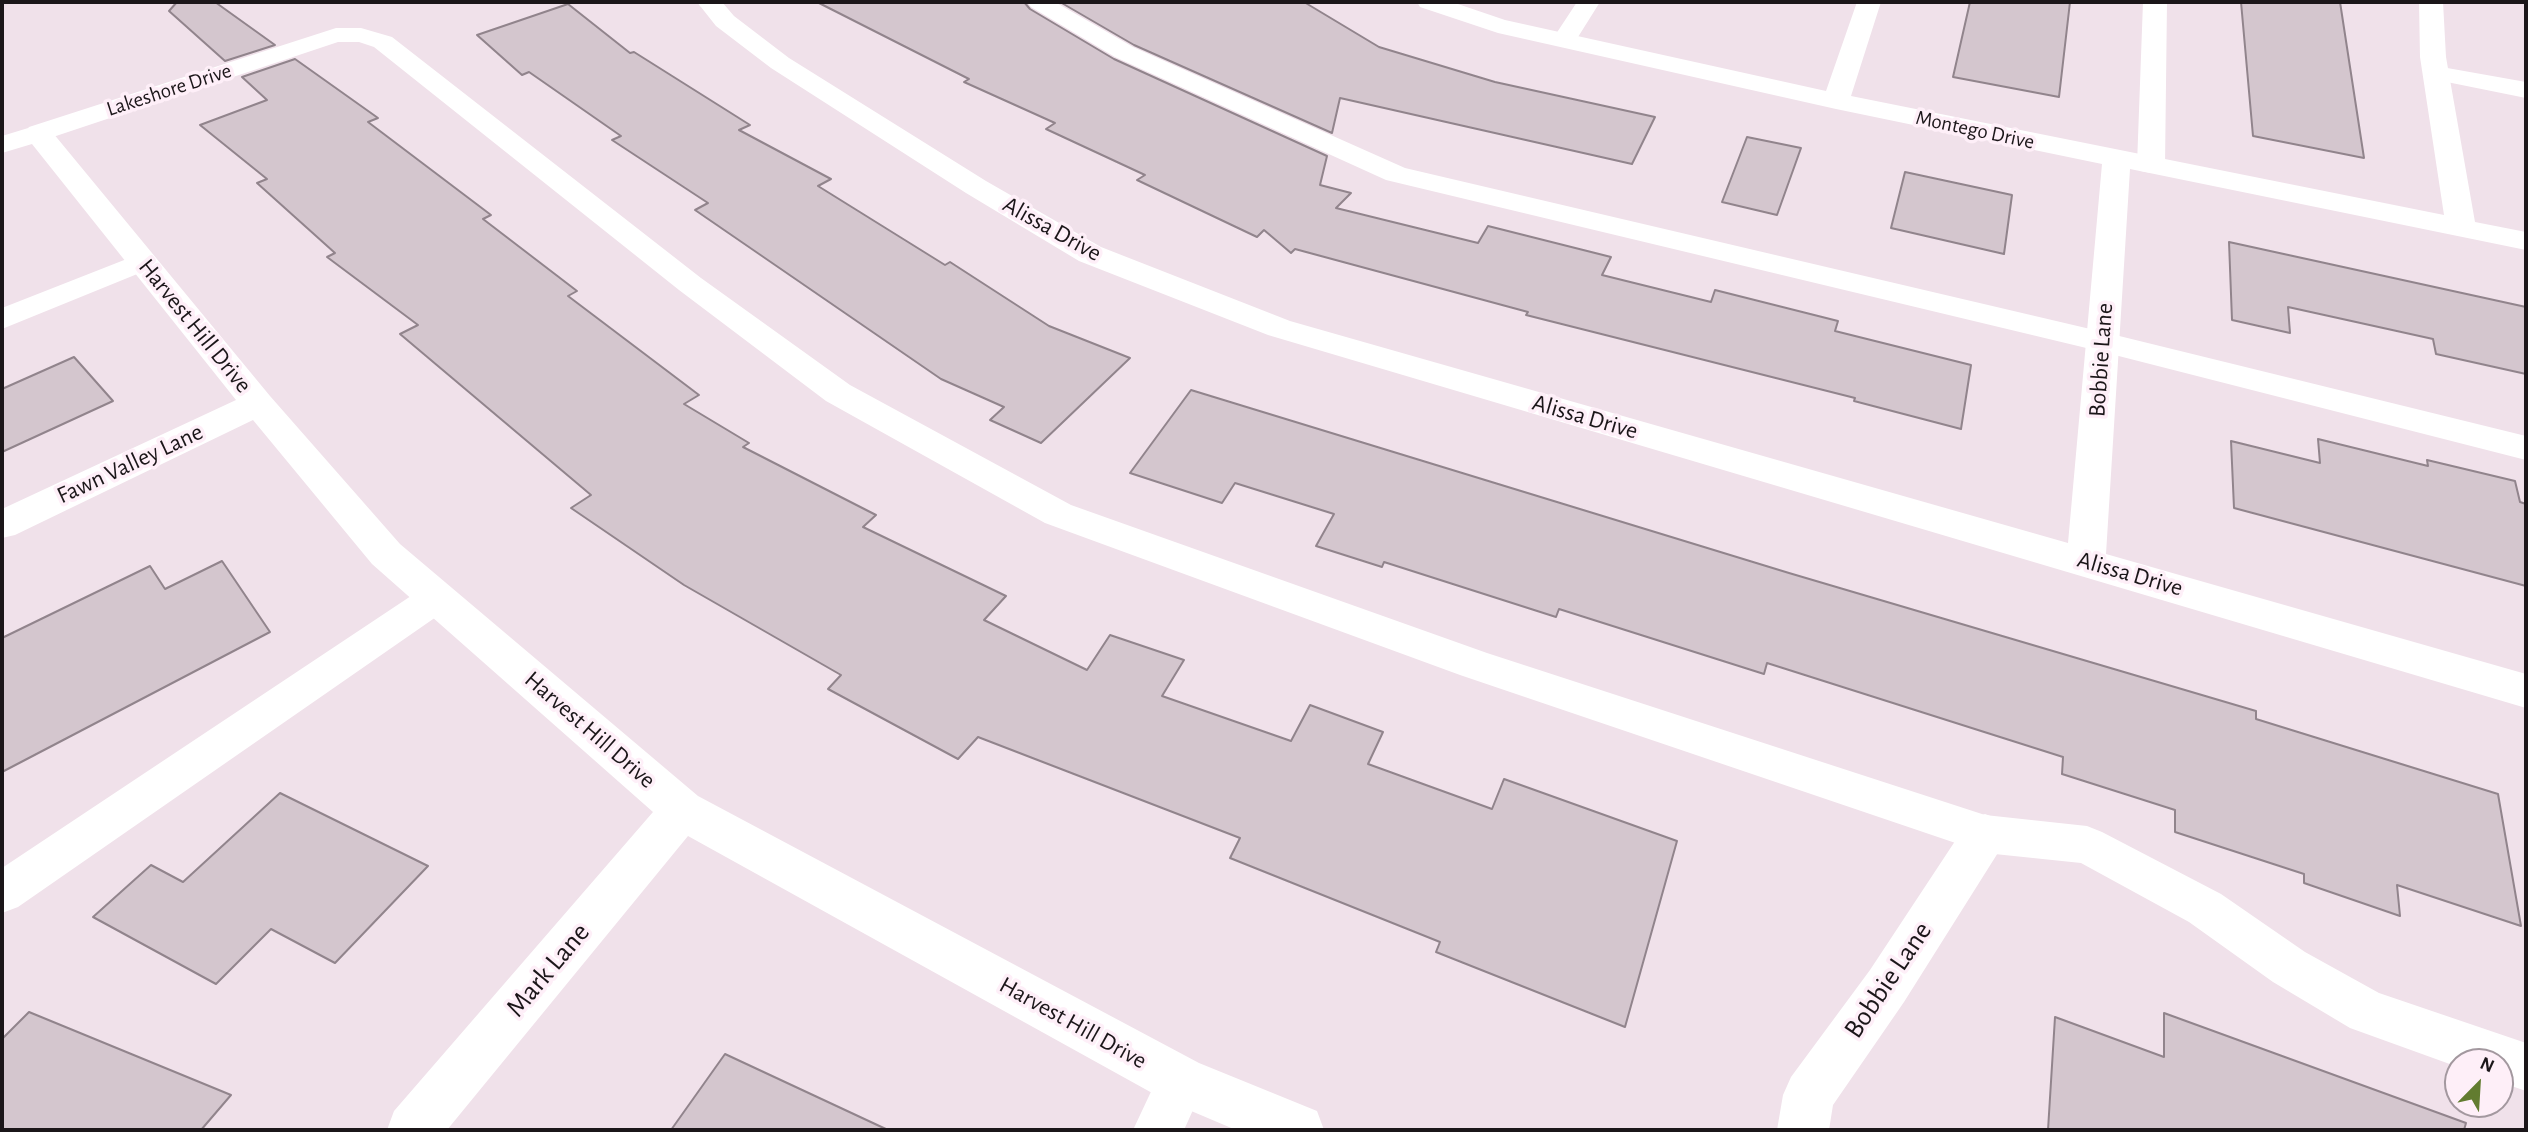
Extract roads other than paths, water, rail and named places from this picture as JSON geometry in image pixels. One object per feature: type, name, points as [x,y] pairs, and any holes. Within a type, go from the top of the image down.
[{"type":"street","name":"Alissa Drive","points":[[709,2],[725,21],[780,63],[976,187],[1090,254],[1279,328],[2087,561],[2526,691]]},
{"type":"street","name":"Montego Drive","points":[[1429,2],[1498,26],[1836,101],[2526,241]]},
{"type":"street","points":[[1836,101],[1869,2]]},
{"type":"street","points":[[2431,2],[2436,73],[2461,227]]},
{"type":"street","name":"Harvest Hill Drive","points":[[20,139],[142,262],[257,404],[386,554],[682,810],[1181,1082],[1298,1130]]},
{"type":"street","name":"Bobbie Lane","points":[[2087,561],[2117,159]]},
{"type":"street","name":"Fawn Valley Lane","points":[[2,525],[257,404]]},
{"type":"street","name":"Mark Lane","points":[[413,1130],[682,810]]},
{"type":"street","name":"Bobbie Lane","points":[[1803,1130],[1809,1095],[1887,986],[1984,834]]},
{"type":"lane","points":[[1039,2],[1124,52],[1396,174],[2103,342],[2526,448]]},
{"type":"lane","points":[[1564,40],[1587,2]]},
{"type":"lane","points":[[2151,165],[2155,2]]},
{"type":"lane","name":"Lakeshore Drive","points":[[20,139],[336,35],[361,35],[383,42],[690,284],[838,393],[1058,514],[1474,664],[1984,834]]},
{"type":"lane","points":[[2436,73],[2526,90]]},
{"type":"lane","points":[[2,319],[142,262]]},
{"type":"lane","points":[[2,893],[436,598]]},
{"type":"lane","points":[[1984,834],[2087,845],[2205,908],[2289,967],[2367,1012],[2526,1067]]},
{"type":"lane","points":[[1158,1130],[1181,1082]]}]
